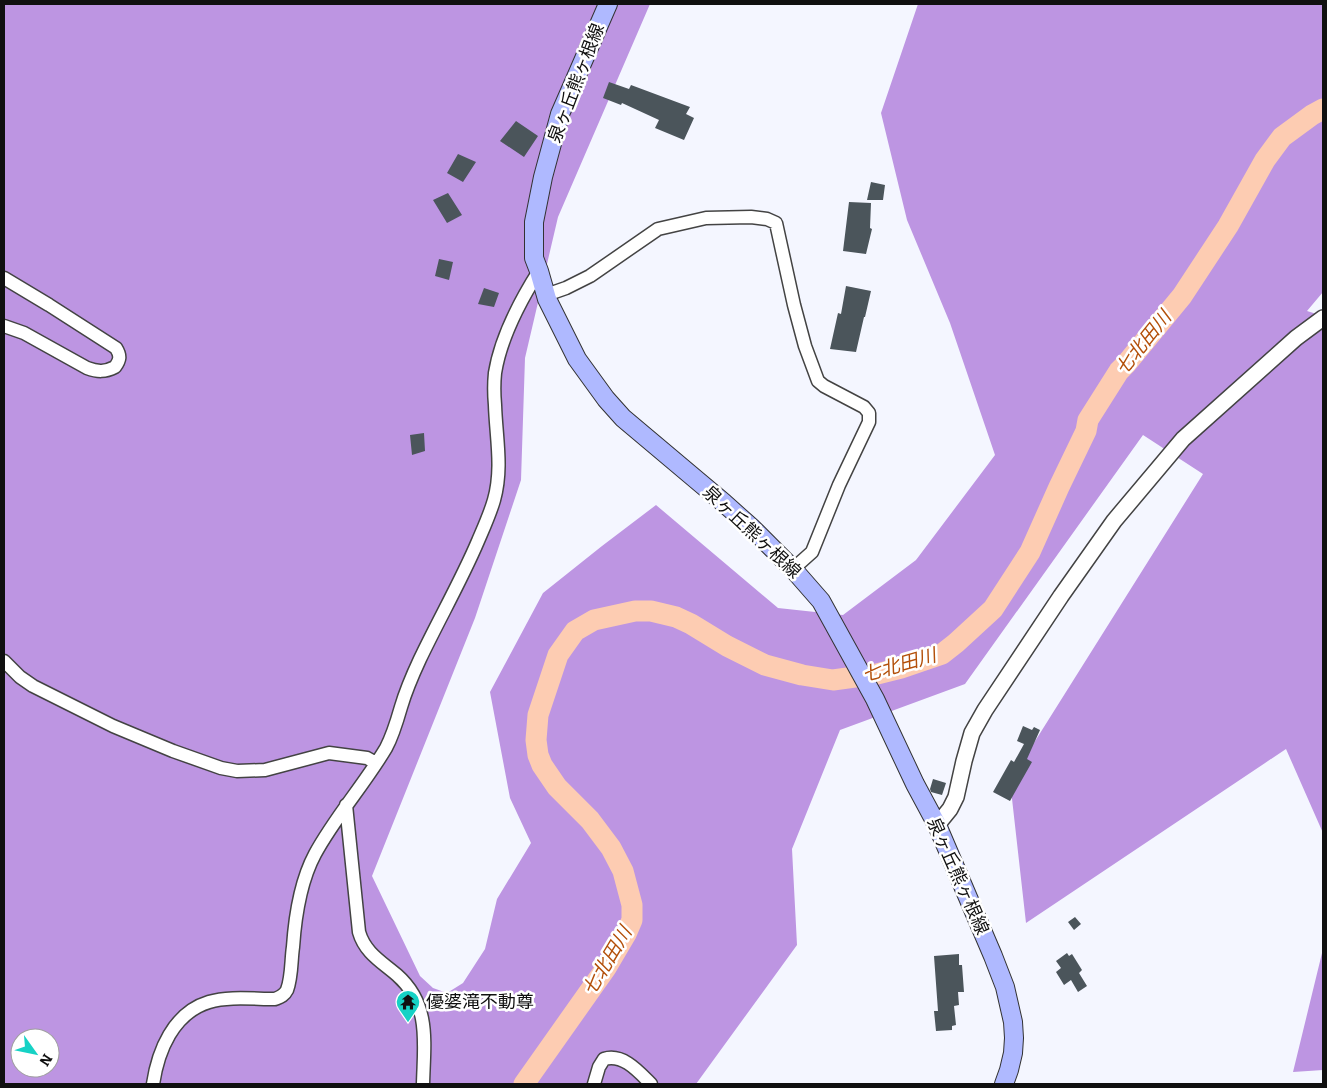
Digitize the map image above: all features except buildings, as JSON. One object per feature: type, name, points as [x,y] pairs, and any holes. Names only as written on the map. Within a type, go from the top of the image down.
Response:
[{"type":"main road","name":"泉ヶ丘熊ヶ根線","points":[[608,4],[560,114],[543,177],[534,222],[534,258],[546,295],[577,359],[606,399],[629,423],[724,503],[774,550],[821,602],[874,699],[915,784],[937,824],[994,956],[1005,987],[1013,1022],[1013,1053],[1004,1084]]},
{"type":"street","points":[[546,295],[566,288],[590,276],[658,229],[706,218],[751,217],[768,219],[776,223],[794,305],[805,346],[818,381],[824,386],[864,406],[869,413],[869,422],[839,485],[812,552],[793,569]]},
{"type":"street","points":[[153,1084],[155,1071],[167,1039],[175,1026],[198,1006],[218,1000],[274,999],[284,995],[287,989],[290,980],[297,912],[307,874],[317,850],[387,747],[408,687],[424,650],[464,573],[492,507],[499,467],[495,374],[501,346],[512,320],[539,270]]},
{"type":"street","points":[[4,278],[116,348],[120,353],[120,358],[115,367],[102,372],[96,371],[87,368],[24,333],[4,326]]},
{"type":"street","points":[[937,824],[950,809],[956,797],[972,733],[985,710],[1114,521],[1184,439],[1296,338],[1323,318]]},
{"type":"street","points":[[4,661],[20,678],[33,686],[113,726],[173,751],[221,768],[237,771],[265,770],[329,753],[367,758],[376,763]]},
{"type":"street","points":[[346,805],[361,938],[368,950],[407,985],[418,1002],[422,1012],[424,1032],[423,1084]]},
{"type":"street","points":[[594,1084],[599,1067],[604,1059],[611,1057],[622,1060],[631,1066],[651,1084]]},
{"type":"shaded area","points":[[4,4],[650,4],[558,217],[525,358],[521,480],[475,618],[372,876],[420,976],[433,988],[447,993],[463,983],[485,949],[497,899],[531,843],[510,798],[490,692],[543,593],[656,505],[778,608],[843,615],[916,560],[995,455],[950,323],[907,220],[881,113],[918,4],[1323,4],[1323,292],[1307,311],[1323,316],[1323,833],[1286,749],[1026,923],[1010,781],[1203,474],[1143,435],[965,684],[840,730],[792,849],[797,945],[696,1084],[4,1084]]},
{"type":"shaded area","points":[[1323,949],[1323,1070],[1293,1072]]},
{"type":"waterway","name":"七北田川","points":[[524,1084],[606,968],[632,920],[632,905],[623,871],[611,848],[590,820],[557,787],[542,765],[538,755],[536,740],[538,715],[558,655],[575,631],[594,620],[635,611],[651,611],[676,617],[691,624],[727,646],[765,665],[802,675],[833,680],[877,674],[942,654],[993,609],[1030,552],[1086,431],[1088,420],[1119,371],[1182,296],[1228,226],[1265,160],[1282,137],[1323,109]]},
{"type":"place","name":"優婆滝不動尊","points":[[408,1023]]}]
